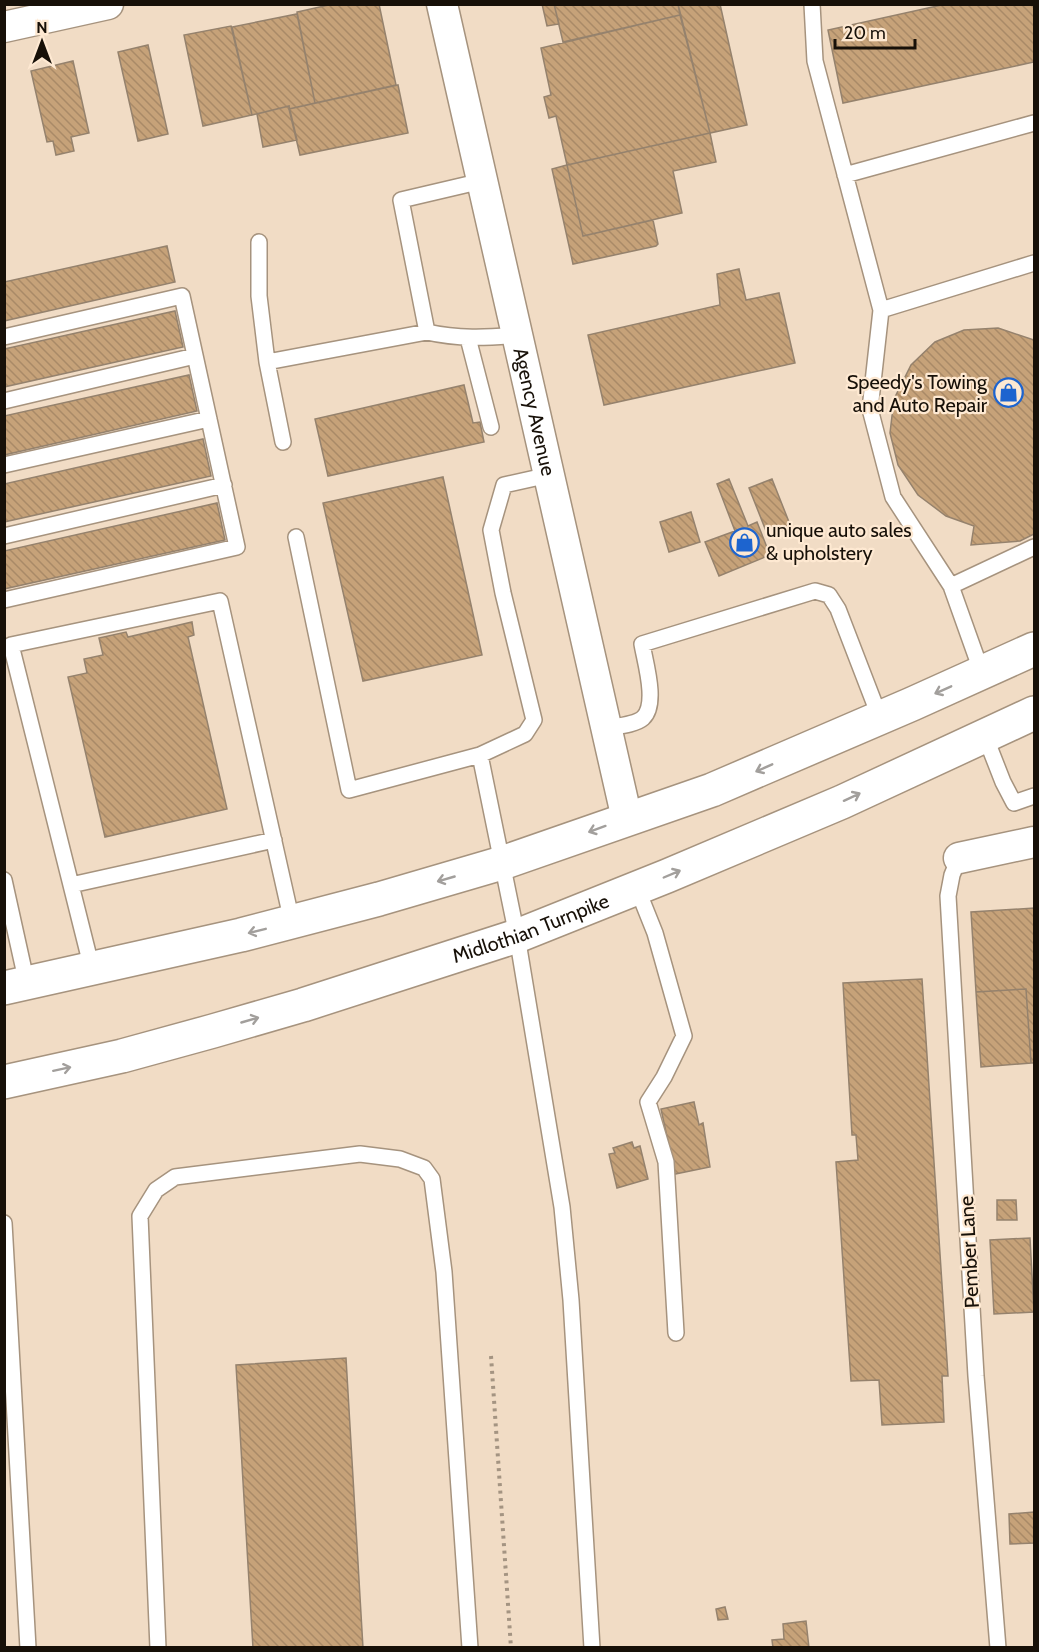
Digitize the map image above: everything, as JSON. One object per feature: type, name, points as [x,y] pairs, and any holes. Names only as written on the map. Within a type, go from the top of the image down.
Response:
[{"type":"main road","points":[[16,986],[292,922],[502,863],[712,790],[1035,649]]},
{"type":"main road","name":"Midlothian Turnpike","points":[[4,1082],[122,1056],[213,1031],[303,1005],[517,936],[842,802],[1035,712]]},
{"type":"street","points":[[4,27],[108,4]]},
{"type":"street","name":"Agency Avenue","points":[[442,4],[627,819]]},
{"type":"street","points":[[959,858],[1035,842]]},
{"type":"lane","points":[[812,4],[815,61],[881,310],[870,409],[893,497],[951,586],[982,673]]},
{"type":"lane","points":[[844,175],[1035,123]]},
{"type":"lane","points":[[427,332],[401,200],[482,181]]},
{"type":"lane","points":[[259,242],[259,296],[267,362],[283,442]]},
{"type":"lane","points":[[881,310],[1035,263]]},
{"type":"lane","points":[[4,337],[182,296],[237,547],[4,600]]},
{"type":"lane","points":[[267,362],[427,332],[468,338],[517,335]]},
{"type":"lane","points":[[468,338],[491,428]]},
{"type":"lane","points":[[4,401],[195,356]]},
{"type":"lane","points":[[4,465],[209,419]]},
{"type":"lane","points":[[296,537],[349,790],[480,754],[525,734],[534,720],[503,593],[491,530],[504,485],[549,475]]},
{"type":"lane","points":[[4,536],[224,485]]},
{"type":"lane","points":[[951,586],[1035,547]]},
{"type":"lane","points":[[606,728],[634,722],[644,717],[649,706],[650,690],[642,644],[814,591],[829,595],[838,609],[880,718]]},
{"type":"lane","points":[[92,969],[11,645],[220,601],[292,922]]},
{"type":"lane","points":[[985,736],[1014,803],[1035,796]]},
{"type":"lane","points":[[480,754],[517,936],[562,1207],[571,1300],[592,1647]]},
{"type":"lane","points":[[71,885],[274,840]]},
{"type":"lane","name":"Pember Lane","points":[[959,858],[952,875],[948,896],[976,1376],[998,1647]]},
{"type":"lane","points":[[4,880],[16,986]]},
{"type":"lane","points":[[638,888],[655,933],[684,1036],[664,1077],[648,1102],[666,1162],[676,1333]]},
{"type":"lane","points":[[158,1647],[140,1216],[156,1190],[175,1177],[360,1154],[400,1159],[424,1168],[432,1179],[444,1272],[470,1647]]},
{"type":"lane","points":[[4,1222],[28,1647]]},
{"type":"path","points":[[491,1356],[511,1647]]},
{"type":"building","points":[[333,4],[379,4],[396,85],[315,103],[297,12]]},
{"type":"building","points":[[542,4],[554,4],[559,24],[547,26]]},
{"type":"building","points":[[554,4],[678,4],[680,15],[563,42]]},
{"type":"building","points":[[678,4],[720,4],[747,125],[710,133]]},
{"type":"building","points":[[946,4],[1034,4],[1034,62],[843,103],[828,30]]},
{"type":"building","points":[[297,14],[315,103],[289,109],[289,106],[252,115],[232,27]]},
{"type":"building","points":[[680,15],[710,133],[567,165],[556,116],[549,118],[544,97],[551,95],[541,48]]},
{"type":"building","points":[[231,26],[252,115],[203,126],[184,35]]},
{"type":"building","points":[[148,45],[168,134],[138,141],[118,52]]},
{"type":"building","points":[[73,61],[89,133],[71,137],[74,151],[56,155],[53,141],[47,142],[31,71]]},
{"type":"building","points":[[398,85],[408,133],[300,155],[289,109]]},
{"type":"building","points":[[289,106],[297,140],[263,147],[257,114]]},
{"type":"building","points":[[710,133],[716,162],[673,171],[682,213],[583,236],[567,165]]},
{"type":"building","points":[[567,165],[583,236],[653,220],[658,244],[573,264],[552,169]]},
{"type":"building","points":[[167,246],[175,282],[4,321],[4,282]]},
{"type":"building","points":[[739,269],[746,300],[779,293],[795,363],[604,405],[588,335],[720,305],[717,274]]},
{"type":"building","points":[[175,311],[183,347],[4,387],[4,349]]},
{"type":"building","points":[[998,328],[1034,340],[1034,534],[1020,541],[971,545],[974,526],[946,516],[918,495],[898,465],[890,433],[894,399],[911,365],[935,342],[964,330]]},
{"type":"building","points":[[189,375],[197,411],[4,455],[4,416]]},
{"type":"building","points":[[464,385],[473,423],[480,422],[484,442],[328,476],[315,419]]},
{"type":"building","points":[[203,439],[211,476],[4,522],[4,484]]},
{"type":"building","points":[[443,477],[482,655],[363,681],[323,503]]},
{"type":"building","points":[[729,479],[748,526],[757,522],[770,555],[719,576],[705,542],[735,531],[717,484]]},
{"type":"building","points":[[772,479],[791,527],[768,536],[749,488]]},
{"type":"building","points":[[217,503],[225,540],[4,589],[4,551]]},
{"type":"building","points":[[691,512],[700,542],[669,552],[660,522]]},
{"type":"building","points":[[192,622],[194,635],[188,637],[227,809],[105,837],[68,677],[87,673],[84,659],[103,655],[99,638],[126,632],[128,637]]},
{"type":"building","points":[[1034,908],[1034,1063],[1031,1063],[1026,989],[976,992],[971,912]]},
{"type":"building","points":[[922,979],[948,1376],[942,1376],[944,1422],[882,1425],[879,1380],[851,1381],[836,1162],[858,1160],[856,1135],[852,1135],[843,983]]},
{"type":"building","points":[[1026,989],[1031,1063],[981,1067],[976,992]]},
{"type":"building","points":[[694,1102],[699,1125],[703,1123],[710,1167],[675,1174],[661,1109]]},
{"type":"building","points":[[632,1142],[634,1148],[640,1146],[648,1179],[617,1188],[609,1154],[615,1153],[613,1148]]},
{"type":"building","points":[[997,1200],[1016,1200],[1017,1220],[997,1220]]},
{"type":"building","points":[[1030,1238],[1034,1312],[994,1314],[990,1240]]},
{"type":"building","points":[[346,1358],[363,1648],[253,1648],[236,1365]]},
{"type":"building","points":[[1034,1512],[1034,1543],[1010,1544],[1009,1514]]},
{"type":"building","points":[[725,1607],[728,1619],[718,1620],[716,1609]]},
{"type":"building","points":[[806,1621],[809,1648],[773,1648],[772,1640],[784,1639],[783,1624]]},
{"type":"place","name":"Speedy's Towing and Auto Repair","points":[[1008,393]]},
{"type":"place","name":"unique auto sales & upholstery","points":[[745,542]]}]
